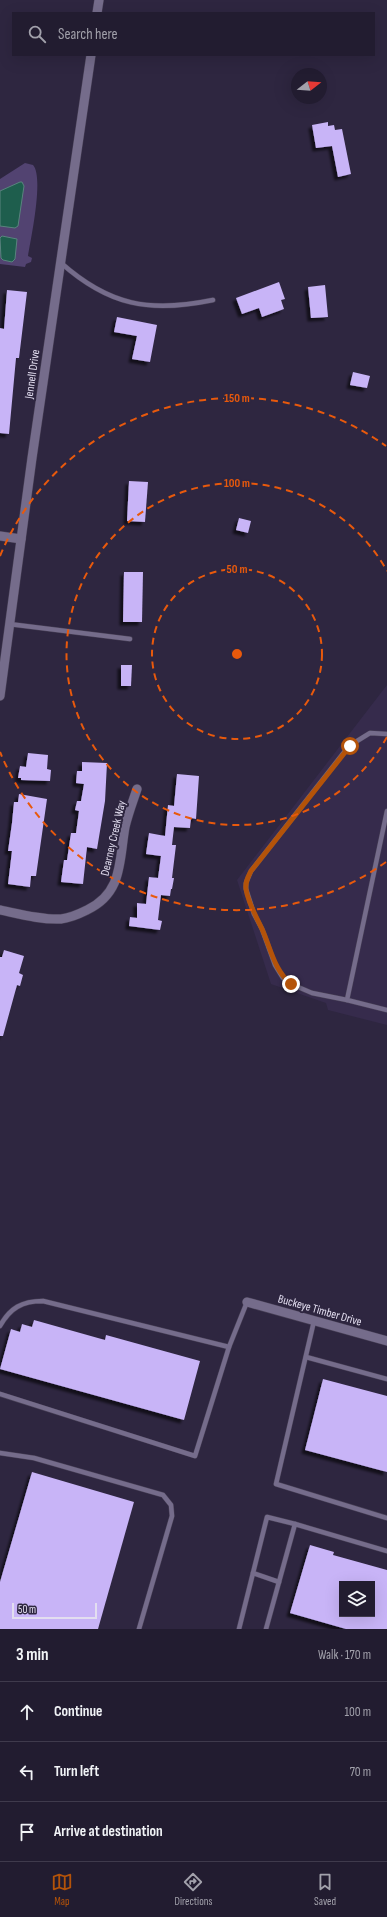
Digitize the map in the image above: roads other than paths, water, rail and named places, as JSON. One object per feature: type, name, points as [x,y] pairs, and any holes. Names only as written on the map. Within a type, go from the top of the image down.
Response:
[{"type":"street","points":[[97,12],[99,0]]},
{"type":"street","name":"Jennell Drive","points":[[0,696],[60,262],[91,56]]},
{"type":"street","points":[[0,536],[21,539]]},
{"type":"street","name":"Dearney Creek Way","points":[[0,910],[42,918],[61,919],[82,913],[97,905],[113,889],[119,870],[126,826],[138,789]]},
{"type":"street","name":"Buckeye Timber Drive","points":[[247,1302],[387,1341]]},
{"type":"lane","points":[[60,262],[76,276],[93,287],[125,301],[170,307],[213,300]]},
{"type":"lane","points":[[9,624],[130,639]]},
{"type":"lane","points":[[387,734],[370,733],[360,738],[350,746],[251,871],[246,883],[254,914],[262,929],[275,965],[284,978],[291,984],[312,993],[387,1010]]},
{"type":"lane","points":[[347,1000],[385,833],[387,811]]},
{"type":"lane","points":[[0,1326],[5,1317],[17,1305],[30,1301],[43,1301],[229,1347]]},
{"type":"lane","points":[[0,1394],[195,1456],[229,1347],[247,1302]]},
{"type":"lane","points":[[314,1321],[276,1484],[387,1518]]},
{"type":"lane","points":[[306,1357],[387,1379]]},
{"type":"lane","points":[[0,1453],[34,1458],[163,1496],[171,1505],[172,1516],[139,1629]]},
{"type":"lane","points":[[239,1629],[267,1517],[387,1551]]},
{"type":"lane","points":[[266,1629],[295,1524]]},
{"type":"lane","points":[[253,1573],[279,1582]]}]
